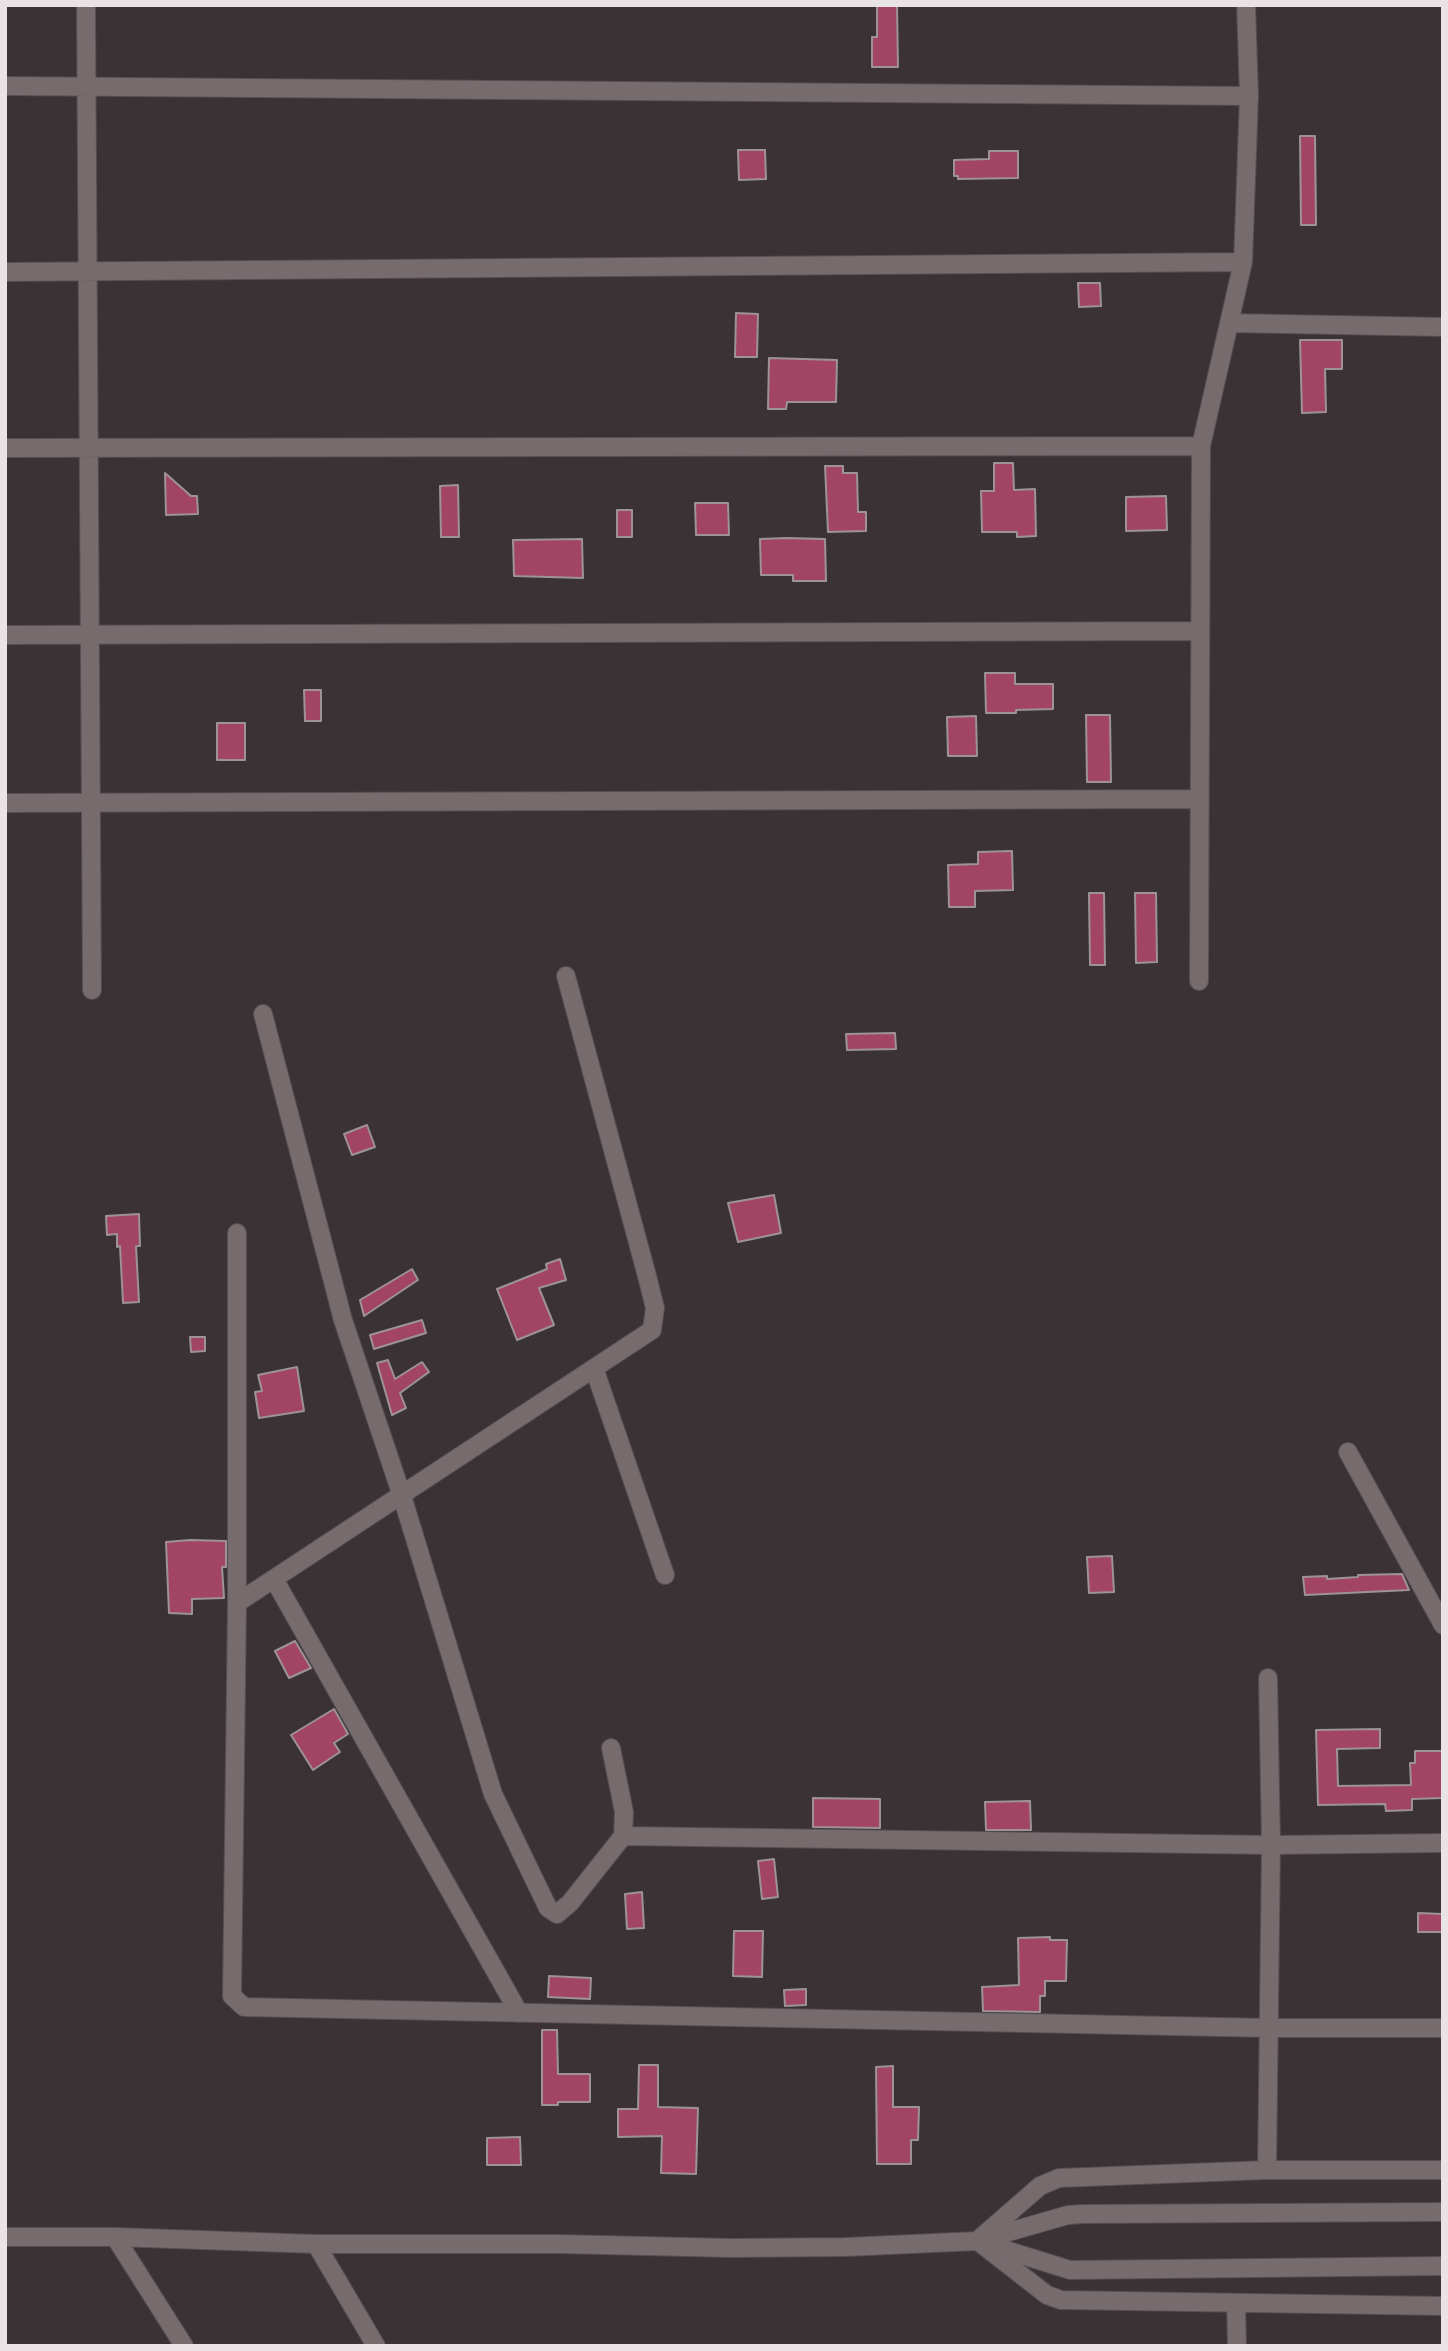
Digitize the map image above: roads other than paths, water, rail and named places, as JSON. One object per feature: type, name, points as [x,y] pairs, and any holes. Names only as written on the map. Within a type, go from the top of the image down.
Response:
[{"type":"street","points":[[86,5],[92,990]]},
{"type":"street","points":[[1199,981],[1201,446],[1243,262],[1249,96],[1246,5]]},
{"type":"street","points":[[5,86],[1249,96]]},
{"type":"street","points":[[5,272],[1243,262]]},
{"type":"street","points":[[1230,323],[1443,327]]},
{"type":"street","points":[[5,448],[1201,446]]},
{"type":"street","points":[[5,635],[1199,631]]},
{"type":"street","points":[[5,803],[1199,799]]},
{"type":"street","points":[[237,1604],[652,1330],[655,1308],[566,976]]},
{"type":"street","points":[[263,1014],[343,1320],[402,1496],[493,1794],[548,1908],[557,1914],[570,1903],[623,1836],[624,1812],[611,1748]]},
{"type":"street","points":[[237,1233],[237,1604],[232,1996],[244,2007],[1269,2028],[1443,2028]]},
{"type":"street","points":[[594,1368],[665,1575]]},
{"type":"street","points":[[1348,1452],[1443,1625]]},
{"type":"street","points":[[275,1579],[519,2013]]},
{"type":"street","points":[[1267,2170],[1270,1845],[1268,1678]]},
{"type":"street","points":[[623,1836],[1270,1845],[1443,1843]]},
{"type":"street","points":[[977,2241],[1040,2186],[1059,2178],[1267,2170],[1443,2170]]},
{"type":"street","points":[[5,2237],[116,2237],[316,2244],[846,2247],[977,2241],[1084,2214],[1443,2212]]},
{"type":"street","points":[[116,2237],[184,2346]]},
{"type":"street","points":[[977,2241],[1070,2270],[1443,2266]]},
{"type":"street","points":[[977,2241],[1047,2295],[1061,2300],[1443,2306]]},
{"type":"street","points":[[316,2244],[376,2346]]},
{"type":"street","points":[[1236,2303],[1237,2346]]}]
